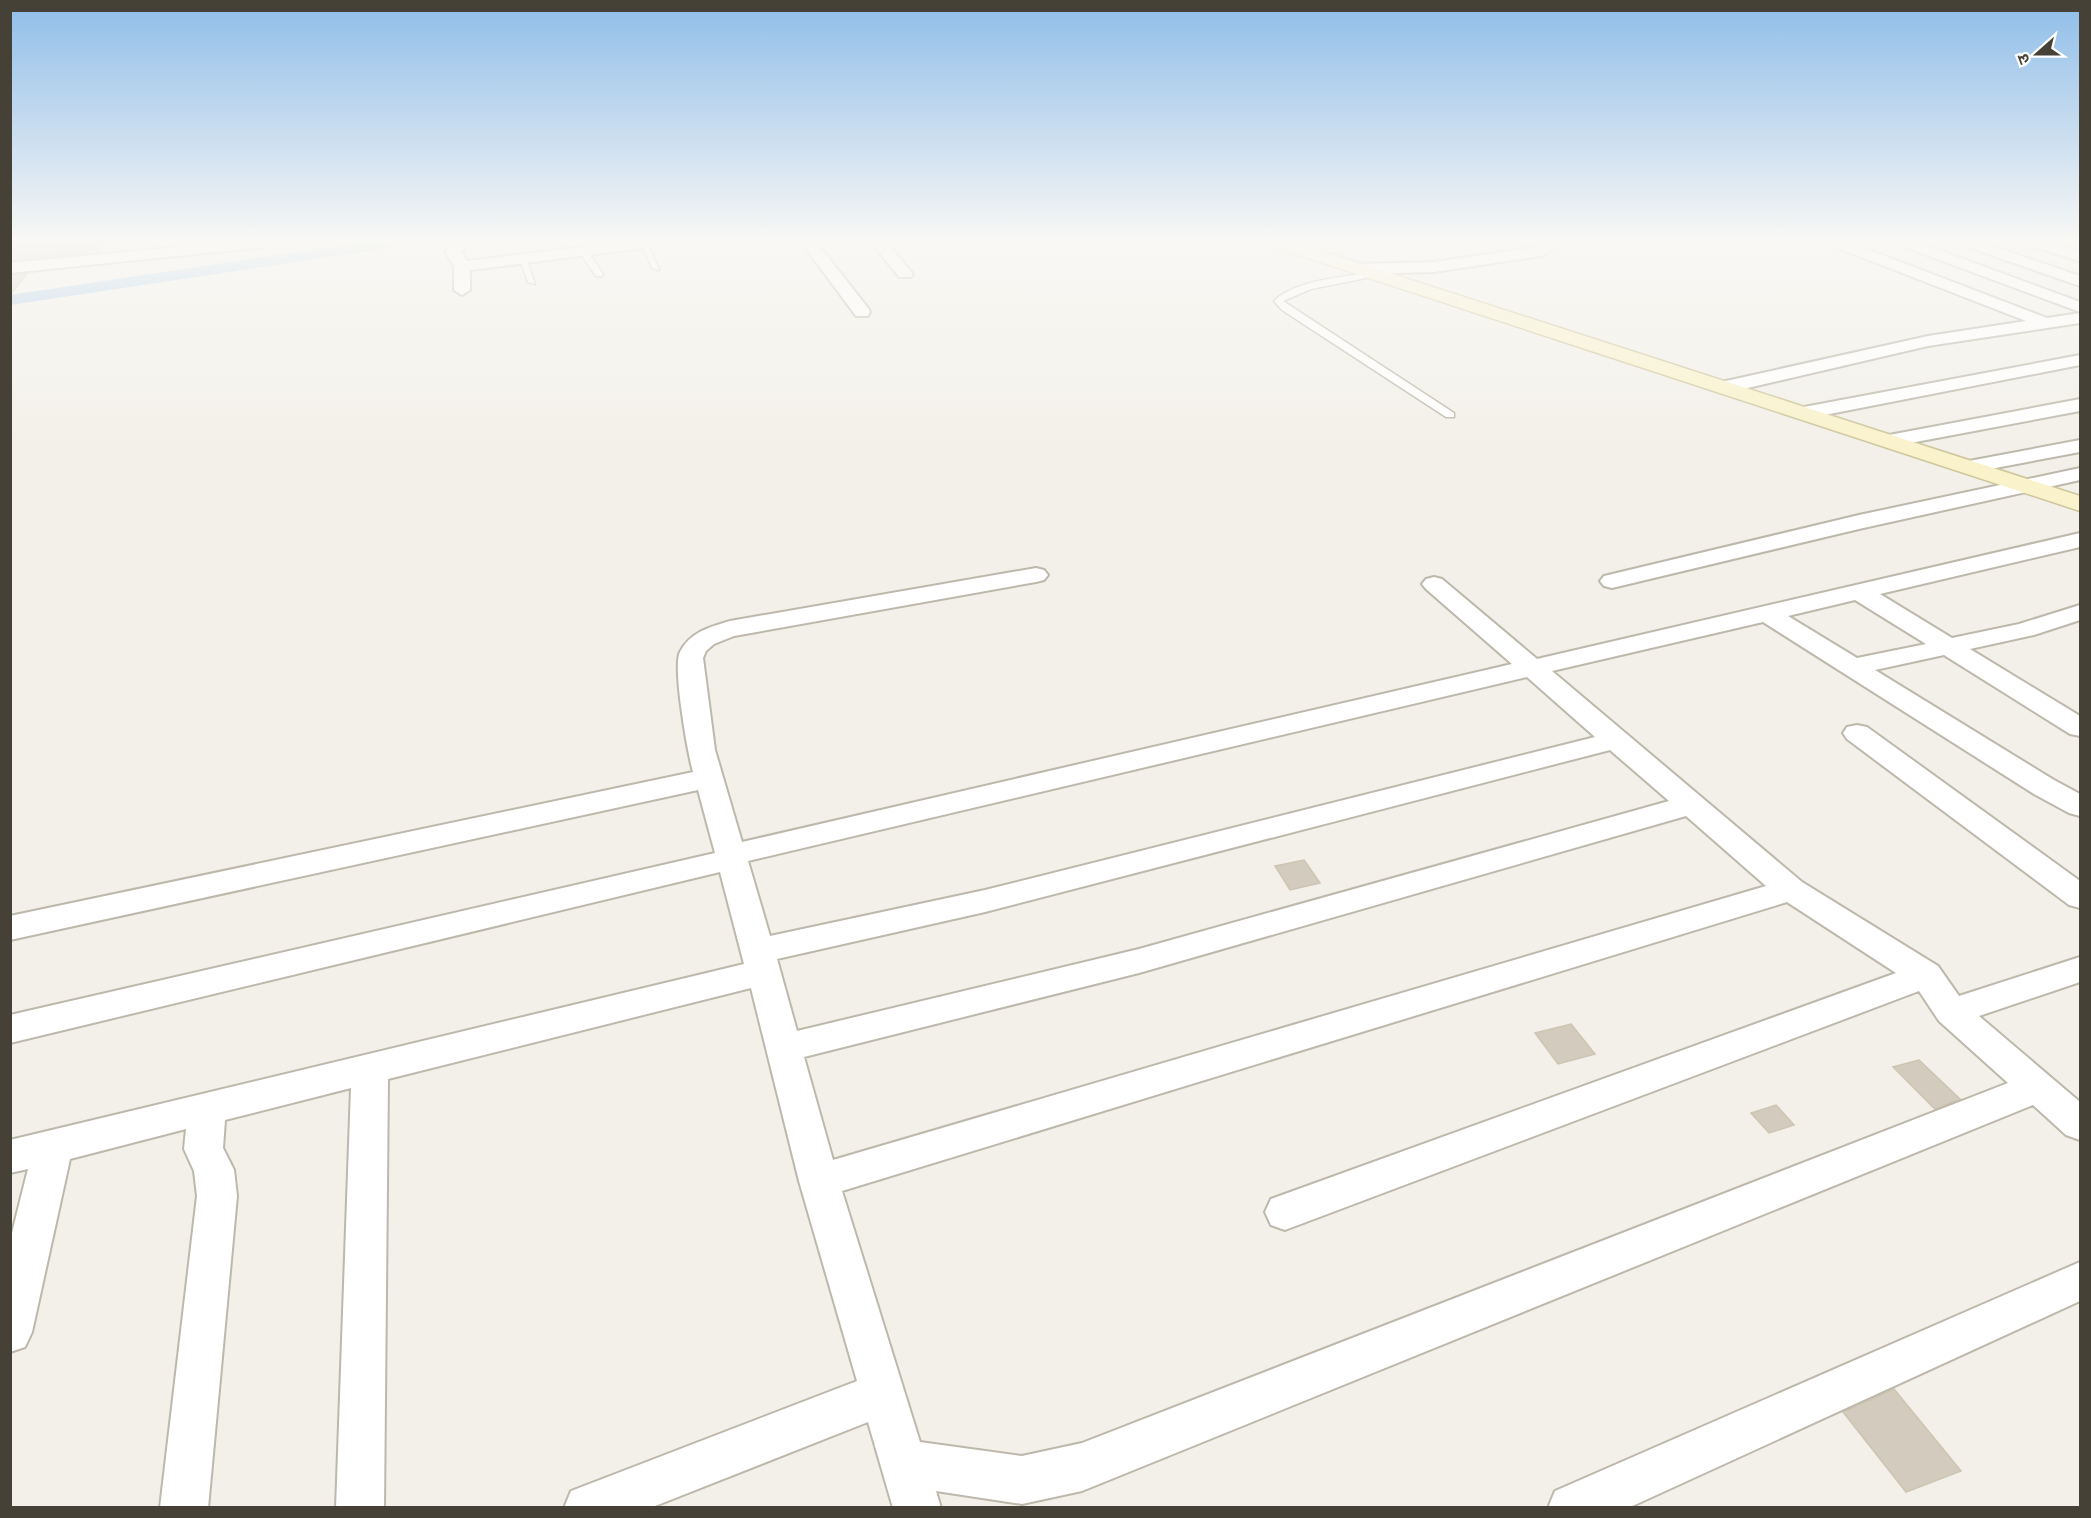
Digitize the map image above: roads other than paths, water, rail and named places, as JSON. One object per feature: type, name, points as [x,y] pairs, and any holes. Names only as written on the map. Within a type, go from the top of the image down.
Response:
[{"type":"street","points":[[1498,314],[2080,504]]},
{"type":"street","points":[[2015,314],[2071,339]]},
{"type":"street","points":[[1726,387],[1928,341],[2080,318]]},
{"type":"street","points":[[1804,413],[2080,360]]},
{"type":"street","points":[[1889,441],[2080,405]]},
{"type":"street","points":[[1970,467],[2080,446]]},
{"type":"street","points":[[1612,580],[1859,522],[2080,474]]},
{"type":"street","points":[[10,1029],[2080,540]]},
{"type":"street","points":[[916,1508],[884,1393],[819,1181],[761,961],[701,750],[690,658],[694,647],[703,639],[730,629],[1036,575]]},
{"type":"street","points":[[1434,584],[1791,890],[1926,975],[1951,1012],[2067,1108]]},
{"type":"street","points":[[1858,591],[2080,728]]},
{"type":"street","points":[[1853,667],[2025,630],[2080,612]]},
{"type":"street","points":[[1766,613],[2044,787],[2080,806]]},
{"type":"street","points":[[1857,733],[2080,897]]},
{"type":"street","points":[[10,1157],[370,1068],[996,898],[1615,740]]},
{"type":"street","points":[[10,928],[709,778]]},
{"type":"street","points":[[784,1048],[1139,961],[1693,804]]},
{"type":"street","points":[[819,1181],[1791,890]]},
{"type":"street","points":[[1951,1012],[2080,969]]},
{"type":"street","points":[[1285,1212],[1926,975]]},
{"type":"street","points":[[360,1508],[370,1068]]},
{"type":"street","points":[[184,1508],[217,1196],[214,1170],[203,1149],[207,1108]]},
{"type":"street","points":[[904,1463],[1022,1480],[1082,1467],[2067,1108]]},
{"type":"street","points":[[10,1332],[53,1146]]},
{"type":"street","points":[[1572,1508],[2080,1281]]},
{"type":"street","points":[[588,1508],[884,1393]]},
{"type":"lane","points":[[1294,314],[1450,415]]}]
